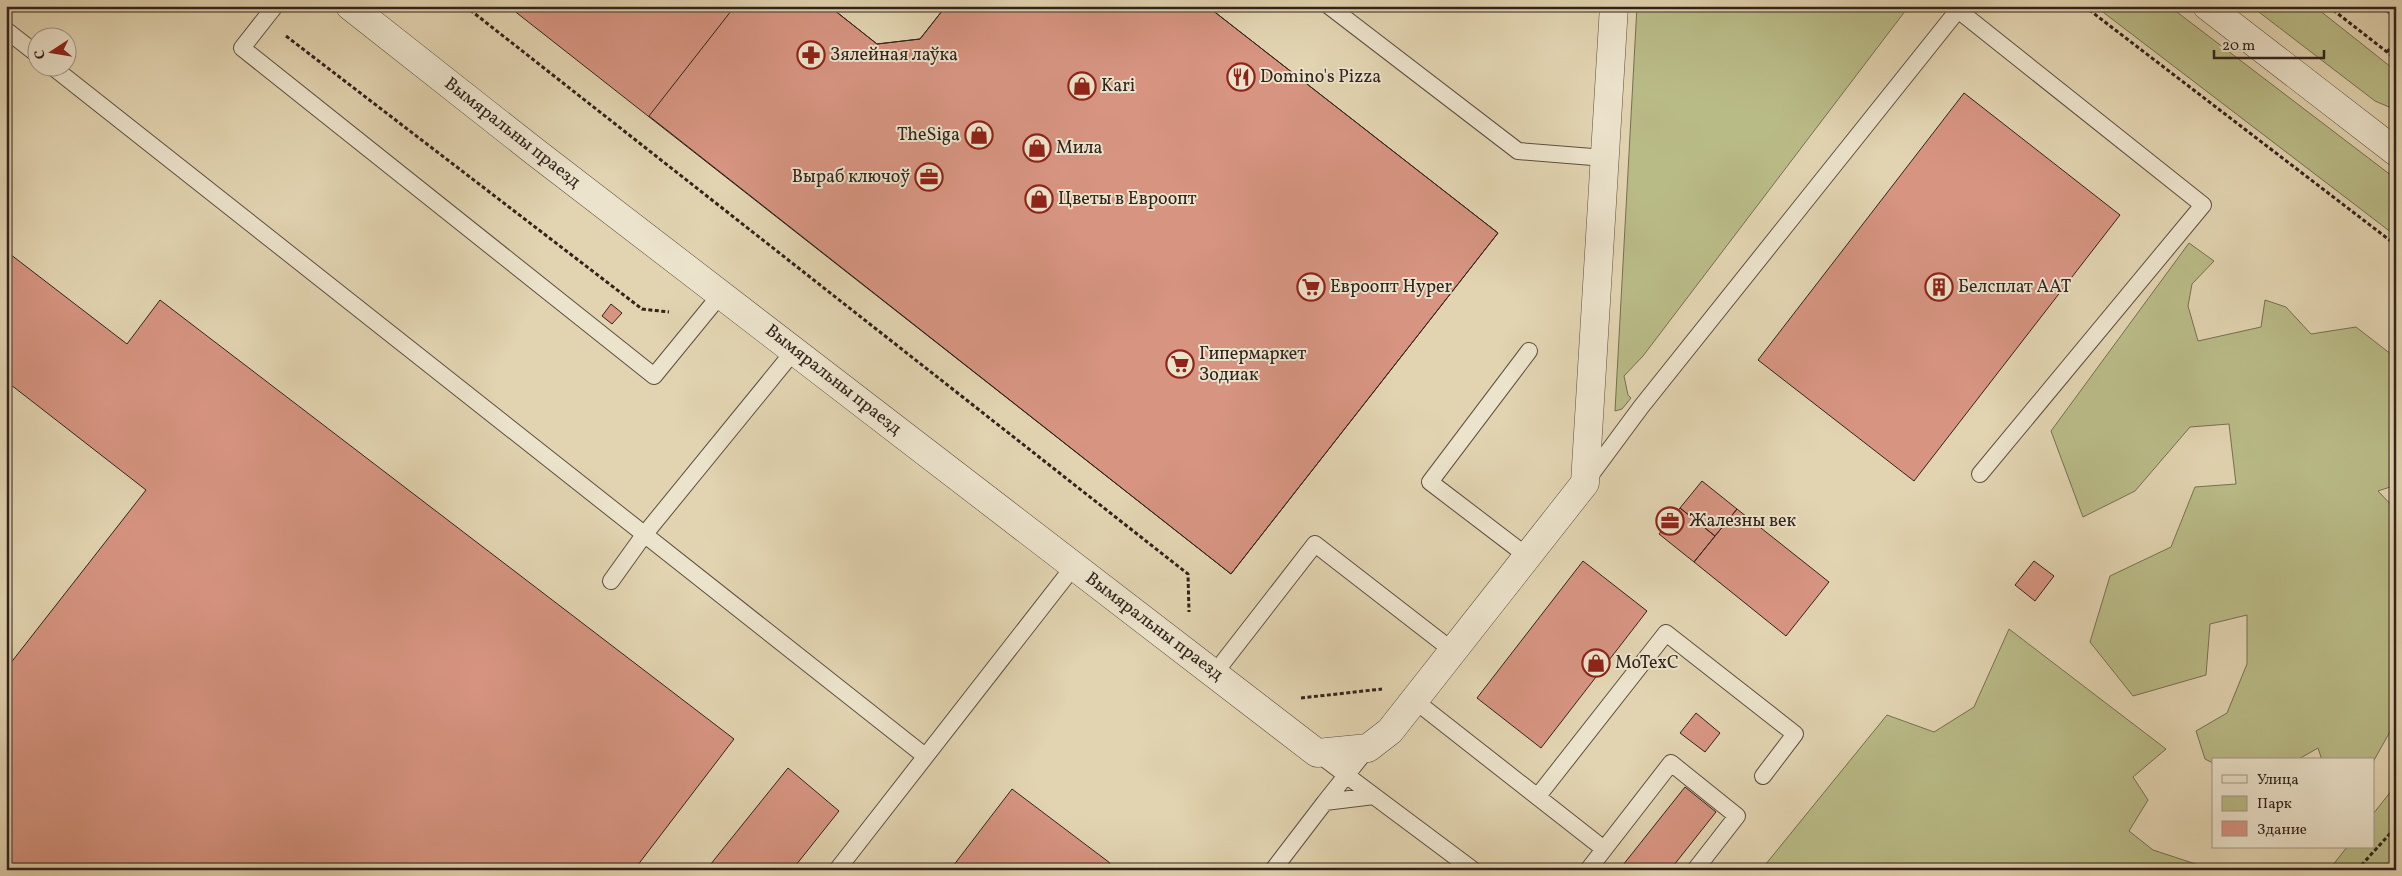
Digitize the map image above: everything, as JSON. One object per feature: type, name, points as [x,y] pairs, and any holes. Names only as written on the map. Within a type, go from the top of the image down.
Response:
[{"type":"street","name":"Вымяральны праезд","points":[[350,6],[534,151],[1317,753]]},
{"type":"street","points":[[1317,753],[1368,748],[1390,731],[1585,483],[1614,6]]},
{"type":"street","points":[[2207,6],[2393,144]]},
{"type":"lane","points":[[275,6],[242,48],[654,376],[721,294],[718,291]]},
{"type":"lane","points":[[1329,6],[1518,151],[1604,158]]},
{"type":"lane","points":[[1585,483],[1641,407],[1958,10],[2203,205],[1980,474]]},
{"type":"lane","points":[[6,30],[28,46]]},
{"type":"lane","points":[[67,78],[924,756]]},
{"type":"lane","points":[[611,581],[644,534],[794,351]]},
{"type":"lane","points":[[1527,556],[1430,482],[1529,351]]},
{"type":"lane","points":[[1214,674],[1315,544],[1453,651]]},
{"type":"lane","points":[[837,870],[1074,566]]},
{"type":"lane","points":[[1538,796],[1666,633],[1795,734],[1763,776]]},
{"type":"lane","points":[[1414,700],[1604,849]]},
{"type":"lane","points":[[1273,870],[1345,774],[1368,748]]},
{"type":"lane","points":[[1317,753],[1473,870]]},
{"type":"lane","points":[[1588,870],[1671,763],[1737,816],[1695,870]]},
{"type":"lane","points":[[1325,802],[1374,796]]},
{"type":"path","points":[[465,6],[1188,574],[1189,617]]},
{"type":"path","points":[[2084,6],[2396,245]]},
{"type":"path","points":[[2328,6],[2396,59]]},
{"type":"path","points":[[2381,6],[2396,18]]},
{"type":"path","points":[[264,19],[642,308],[702,317]]},
{"type":"path","points":[[2387,52],[2396,41]]},
{"type":"path","points":[[1295,699],[1389,688]]},
{"type":"path","points":[[2357,870],[2396,828]]},
{"type":"green space","points":[[1637,6],[1909,6],[1643,356],[1624,376],[1628,395],[1631,398],[1622,409],[1615,411]]},
{"type":"green space","points":[[2095,6],[2169,6],[2396,179],[2396,236]]},
{"type":"green space","points":[[2251,6],[2314,6],[2396,71],[2396,103],[2389,107],[2375,101]]},
{"type":"green space","points":[[2189,243],[2214,261],[2192,284],[2188,306],[2198,341],[2261,327],[2265,300],[2286,307],[2311,334],[2356,327],[2396,358],[2396,485],[2378,491],[2396,510],[2396,721],[2374,760],[2374,758],[2321,758],[2318,748],[2300,758],[2212,758],[2212,762],[2205,759],[2196,731],[2227,713],[2247,664],[2247,615],[2210,624],[2206,675],[2133,696],[2090,642],[2110,576],[2171,547],[2195,487],[2236,484],[2229,424],[2190,427],[2135,491],[2083,517],[2051,431]]},
{"type":"green space","points":[[2009,629],[2166,749],[2133,777],[2148,800],[2129,831],[2153,850],[2214,870],[1761,870],[1887,715],[1934,732],[1974,707]]},
{"type":"green space","points":[[2396,785],[2396,870],[2329,870],[2346,848],[2374,848],[2374,813]]},
{"type":"building","name":"Гипермаркет Зодиак","points":[[508,6],[829,6],[877,44],[920,39],[946,6],[1207,6],[1498,233],[1231,574]]},
{"type":"building","name":"Гипермаркет Зодиак","points":[[735,6],[829,6],[877,44],[920,39],[946,6],[1207,6],[1498,233],[1231,574],[649,116]]},
{"type":"building","name":"Белсплат ААТ","points":[[1964,93],[2120,215],[1914,481],[1758,360]]},
{"type":"building","points":[[6,251],[127,344],[160,300],[734,739],[634,870],[6,870],[6,669],[146,490],[6,381]]},
{"type":"building","points":[[611,304],[622,313],[612,324],[602,316]]},
{"type":"building","points":[[1702,481],[1737,509],[1715,536],[1680,508]]},
{"type":"building","points":[[1680,508],[1715,536],[1694,562],[1659,534]]},
{"type":"building","points":[[1737,509],[1829,582],[1786,636],[1694,562]]},
{"type":"building","points":[[1583,561],[1647,611],[1541,748],[1477,698]]},
{"type":"building","points":[[2034,561],[2054,576],[2035,601],[2015,585]]},
{"type":"building","points":[[1696,713],[1720,733],[1705,752],[1680,733]]},
{"type":"building","points":[[788,768],[839,811],[792,870],[706,870]]},
{"type":"building","points":[[1685,787],[1716,812],[1670,870],[1619,870]]},
{"type":"building","points":[[1012,789],[1110,863],[1106,870],[950,870]]},
{"type":"place","name":"Зялейная лаўка","points":[[811,55]]},
{"type":"place","name":"Domino's Pizza","points":[[1241,77]]},
{"type":"place","name":"Kari","points":[[1082,86]]},
{"type":"place","name":"TheSiga","points":[[979,135]]},
{"type":"place","name":"Мила","points":[[1037,148]]},
{"type":"place","name":"Выраб ключоў","points":[[929,177]]},
{"type":"place","name":"Цветы в Евроопт","points":[[1039,199]]},
{"type":"place","name":"Евроопт Hyper","points":[[1311,287]]},
{"type":"place","name":"Белсплат ААТ","points":[[1939,287]]},
{"type":"place","name":"Гипермаркет Зодиак","points":[[1180,364]]},
{"type":"place","name":"Жалезны век","points":[[1670,521]]},
{"type":"place","name":"MoTexC","points":[[1596,663]]}]
